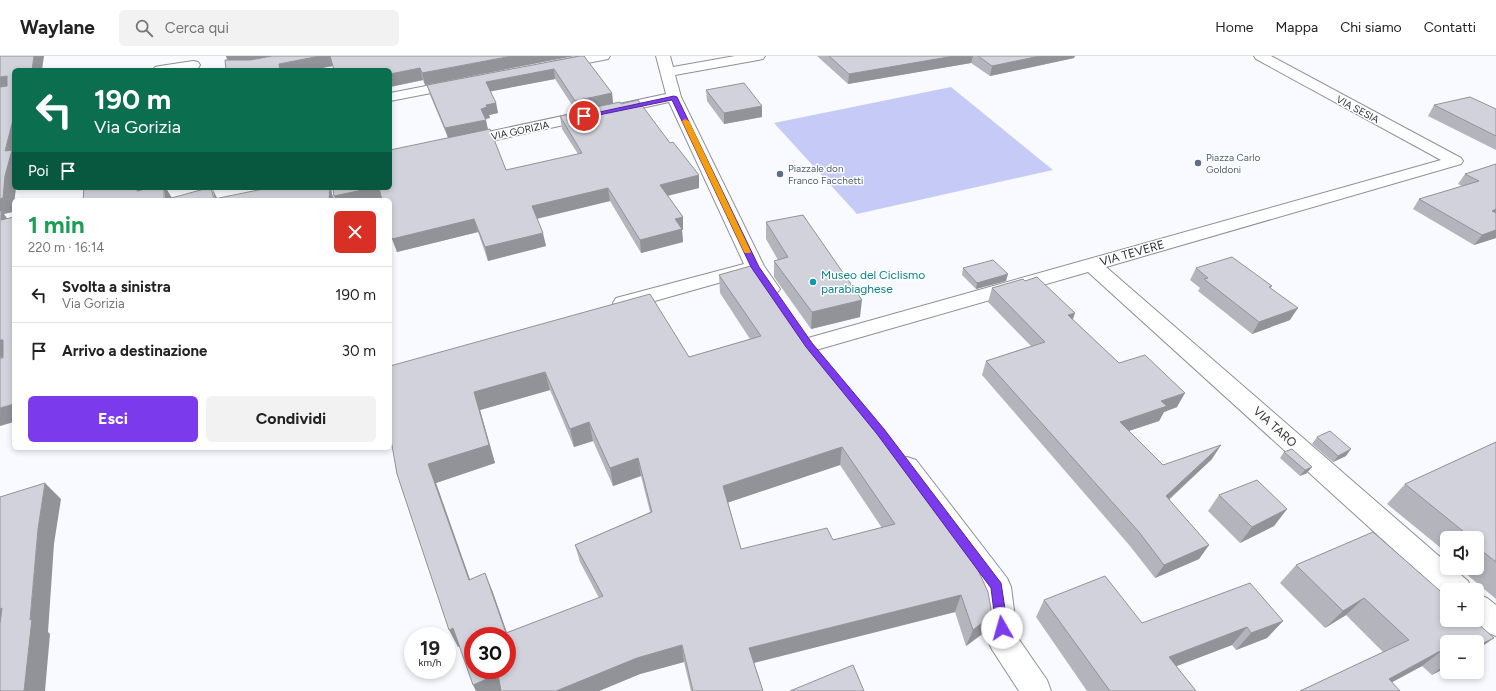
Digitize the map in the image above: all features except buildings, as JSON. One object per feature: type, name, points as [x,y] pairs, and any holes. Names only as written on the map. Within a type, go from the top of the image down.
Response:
[{"type":"street","points":[[542,68],[603,56]]},
{"type":"street","points":[[758,56],[665,64],[674,97],[755,267],[782,306]]},
{"type":"street","name":"VIA SESIA","points":[[1261,56],[1455,161]]},
{"type":"street","points":[[171,68],[193,64]]},
{"type":"street","points":[[392,97],[474,81]]},
{"type":"street","name":"VIA GORIZIA","points":[[451,144],[674,97]]},
{"type":"street","name":"VIA TEVERE","points":[[823,362],[804,339],[1092,265],[1455,161]]},
{"type":"street","points":[[104,198],[141,190]]},
{"type":"street","name":"VIA TARO","points":[[1092,265],[1450,583]]},
{"type":"street","points":[[603,308],[755,267]]},
{"type":"street","points":[[894,450],[997,587],[1003,641],[1036,691]]},
{"type":"street","points":[[1484,612],[1496,623]]},
{"type":"shaded area","points":[[951,87],[1053,170],[857,214],[774,123]]},
{"type":"slow traffic","points":[[685,121],[747,252]]},
{"type":"place","name":"Piazza Carlo Goldoni","points":[[1198,163]]},
{"type":"place","name":"Piazzale don Franco Facchetti","points":[[780,174]]},
{"type":"place","name":"Museo del Ciclismo parabiaghese","points":[[813,282]]},
{"type":"route","points":[[584,116],[674,97],[755,267],[809,345],[880,432],[997,587],[1002,628]]}]
